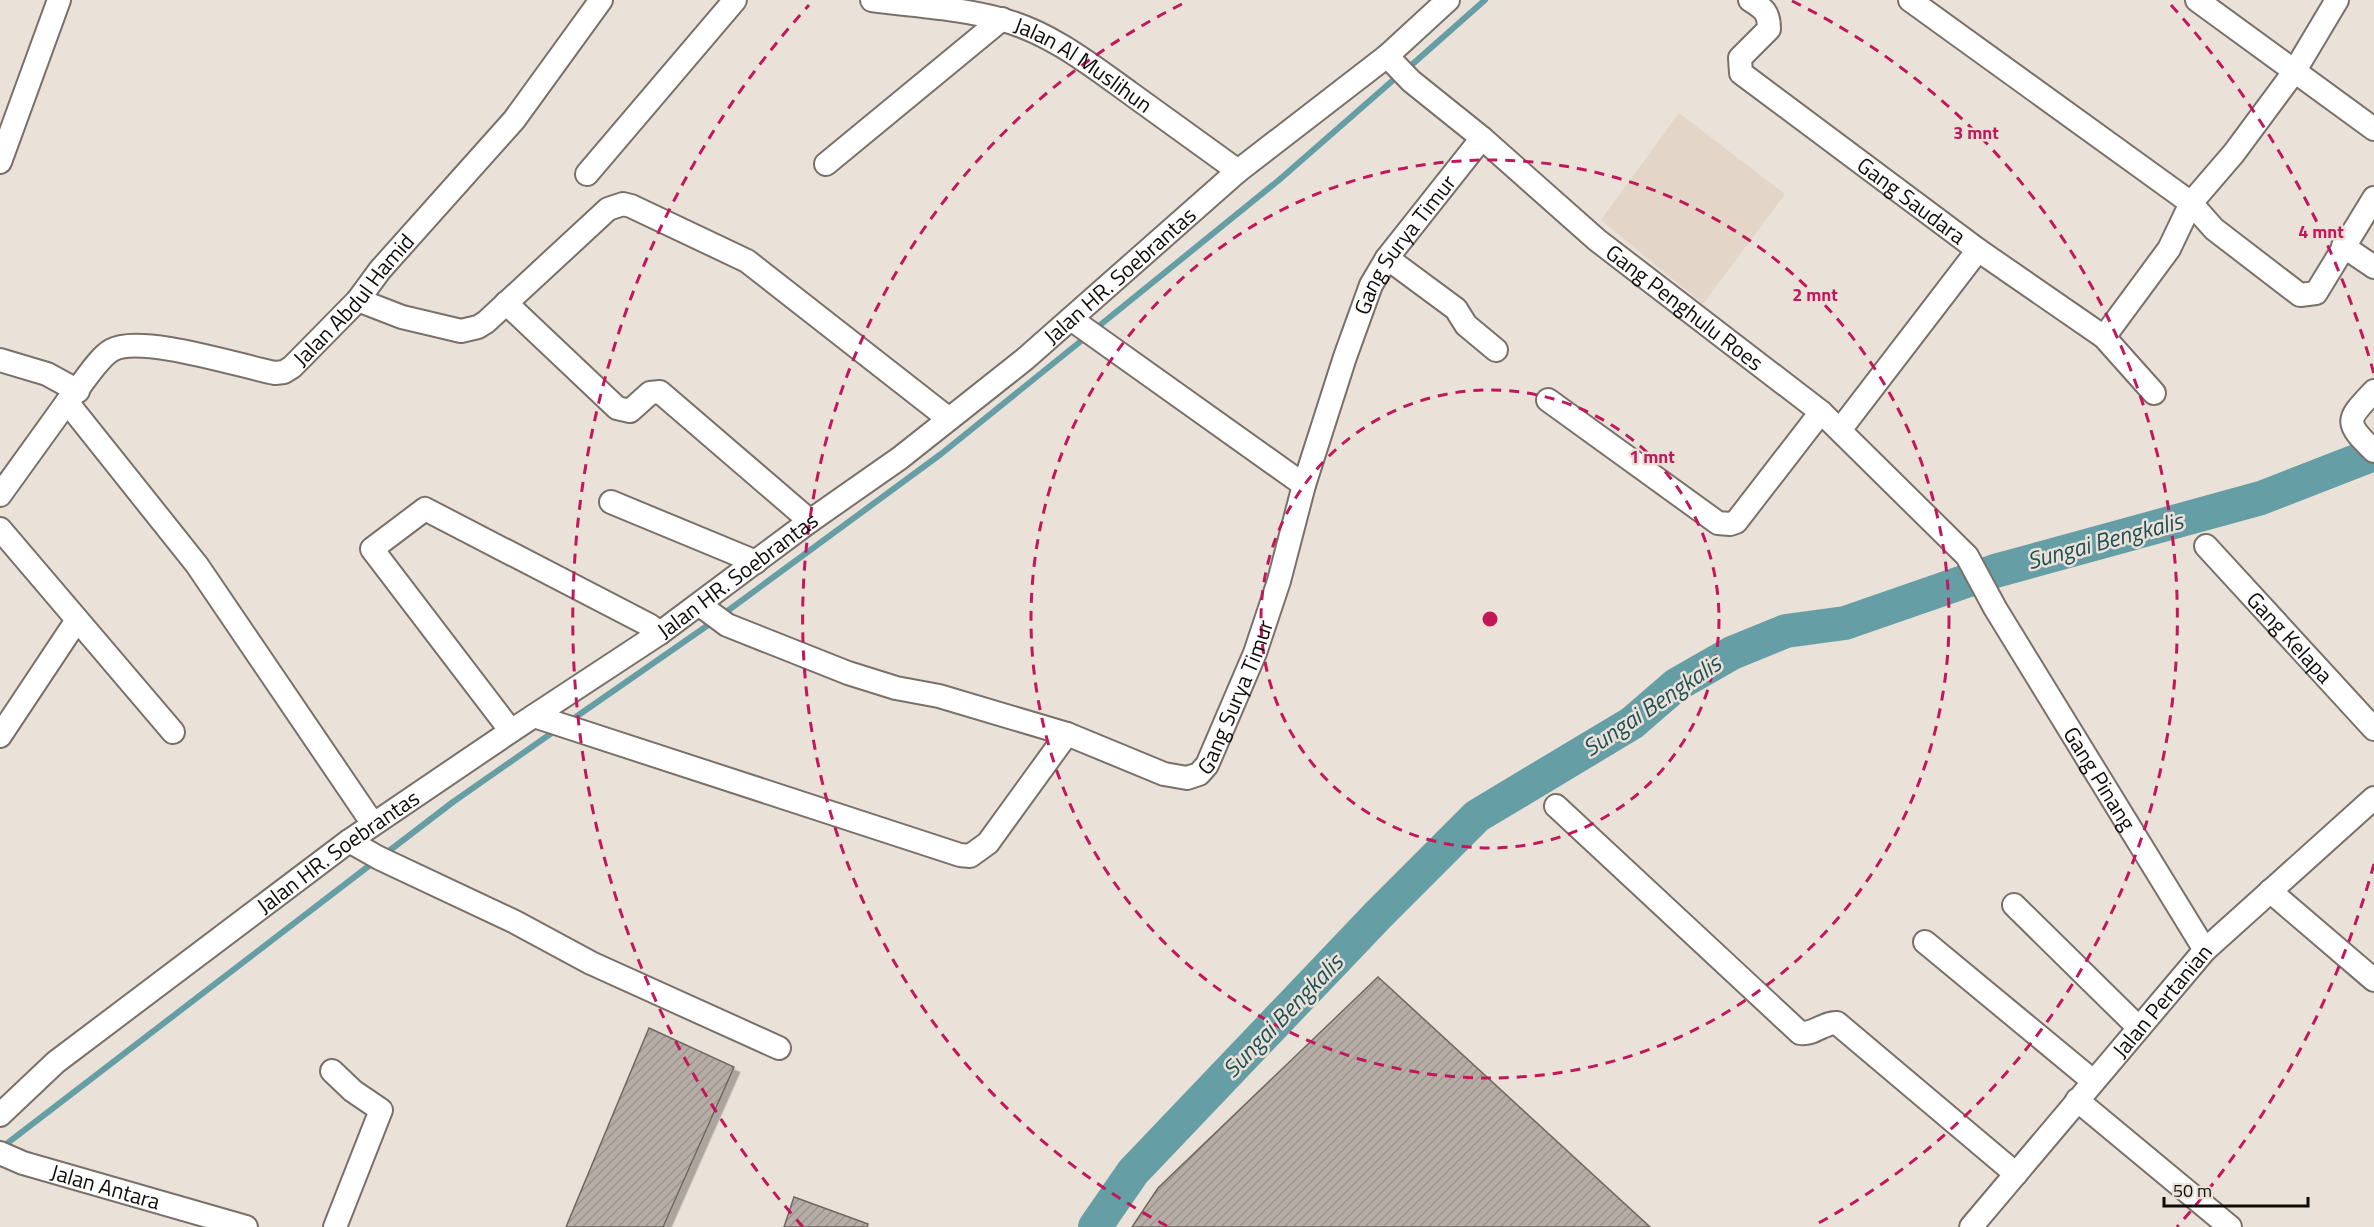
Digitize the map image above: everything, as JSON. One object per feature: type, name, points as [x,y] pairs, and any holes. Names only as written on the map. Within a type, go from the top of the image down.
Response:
[{"type":"street","points":[[0,162],[59,0]]},
{"type":"street","name":"Jalan Abdul Hamid","points":[[0,495],[105,355],[112,349],[129,345],[154,346],[275,373],[284,372],[292,367],[358,300],[380,270],[514,120],[601,0]]},
{"type":"street","points":[[587,174],[735,0]]},
{"type":"street","name":"Jalan Al Muslihun","points":[[872,0],[1002,19],[1026,28],[1059,44],[1238,171]]},
{"type":"street","name":"Jalan HR. Soebrantas","points":[[0,1115],[56,1062],[354,844],[374,824],[660,633],[712,614],[756,562],[900,458],[1025,359],[1238,171],[1398,67],[1448,0]]},
{"type":"street","name":"Gang Saudara","points":[[1750,0],[1765,9],[1769,16],[1769,29],[1740,58],[1741,73],[1978,250],[1840,430]]},
{"type":"street","points":[[1910,0],[2191,203],[2214,229],[2300,295],[2316,292],[2374,198]]},
{"type":"street","points":[[2197,0],[2374,129]]},
{"type":"street","points":[[2104,337],[2169,249],[2191,203],[2234,153],[2294,72],[2337,0]]},
{"type":"street","points":[[826,164],[1002,19]]},
{"type":"street","name":"Gang Penghulu Roes","points":[[1398,67],[1597,240],[1821,412],[1967,556]]},
{"type":"street","name":"Gang Surya Timur","points":[[712,614],[848,673],[896,688],[971,705],[1067,734],[1174,777],[1187,778],[1199,774],[1207,765],[1255,653],[1279,581],[1304,485],[1371,285],[1387,258],[1482,138]]},
{"type":"street","points":[[358,300],[402,317],[461,331],[486,322],[608,208],[623,204],[632,206],[747,261],[949,419]]},
{"type":"street","points":[[2343,246],[2374,267]]},
{"type":"street","points":[[1978,250],[2104,337],[2154,393]]},
{"type":"street","points":[[1387,258],[1456,309],[1466,325],[1496,350]]},
{"type":"street","points":[[506,303],[617,408],[630,411],[650,393],[660,392],[810,521]]},
{"type":"street","points":[[1071,318],[1304,485]]},
{"type":"street","points":[[0,360],[47,374],[73,397],[197,565],[374,824]]},
{"type":"street","points":[[2370,447],[2352,427],[2351,421],[2353,414],[2374,391]]},
{"type":"street","points":[[1548,400],[1718,523],[1724,524],[1736,522],[1821,412]]},
{"type":"street","points":[[611,502],[756,562]]},
{"type":"street","points":[[511,731],[372,549],[425,509],[649,625],[660,633]]},
{"type":"street","points":[[0,529],[174,732]]},
{"type":"street","name":"Gang Kelapa","points":[[2206,546],[2374,729]]},
{"type":"street","name":"Gang Pinang","points":[[1967,556],[1995,608],[2205,950]]},
{"type":"street","points":[[0,736],[77,621]]},
{"type":"street","points":[[534,716],[960,855],[970,856],[988,843],[1067,734]]},
{"type":"street","name":"Jalan Pertanian","points":[[1971,1227],[2205,950],[2374,798]]},
{"type":"street","points":[[1556,806],[1800,1033],[1806,1034],[1832,1023],[1838,1023],[2016,1174]]},
{"type":"street","points":[[354,844],[515,922],[591,963],[779,1048]]},
{"type":"street","points":[[2270,891],[2374,980]]},
{"type":"street","points":[[2014,905],[2139,1028]]},
{"type":"street","points":[[1925,942],[2093,1081]]},
{"type":"street","points":[[332,1071],[353,1091],[381,1110],[335,1227]]},
{"type":"street","points":[[2077,1100],[2230,1227]]},
{"type":"street","name":"Jalan Antara","points":[[1,1154],[23,1163],[246,1227]]},
{"type":"shaded area","points":[[1679,113],[1785,194],[1703,304],[1601,220]]},
{"type":"building","points":[[1378,977],[1650,1227],[1132,1227],[1158,1188]]},
{"type":"building","points":[[649,1028],[734,1067],[663,1227],[566,1227]]},
{"type":"building","points":[[794,1197],[868,1224],[867,1227],[784,1227]]},
{"type":"waterway","points":[[1407,69],[1485,0]]},
{"type":"waterway","points":[[1094,330],[1279,180],[1399,75]]},
{"type":"waterway","points":[[722,615],[941,454],[1086,337]]},
{"type":"waterway","name":"Sungai Bengkalis","points":[[1095,1227],[1133,1172],[1378,915],[1477,816],[1632,723],[1676,685],[1732,653],[1786,631],[1845,623],[1995,571],[2261,498],[2374,454]]},
{"type":"waterway","points":[[570,721],[714,621]]},
{"type":"waterway","points":[[385,854],[453,802],[556,730]]},
{"type":"waterway","points":[[1,1148],[374,862]]}]
